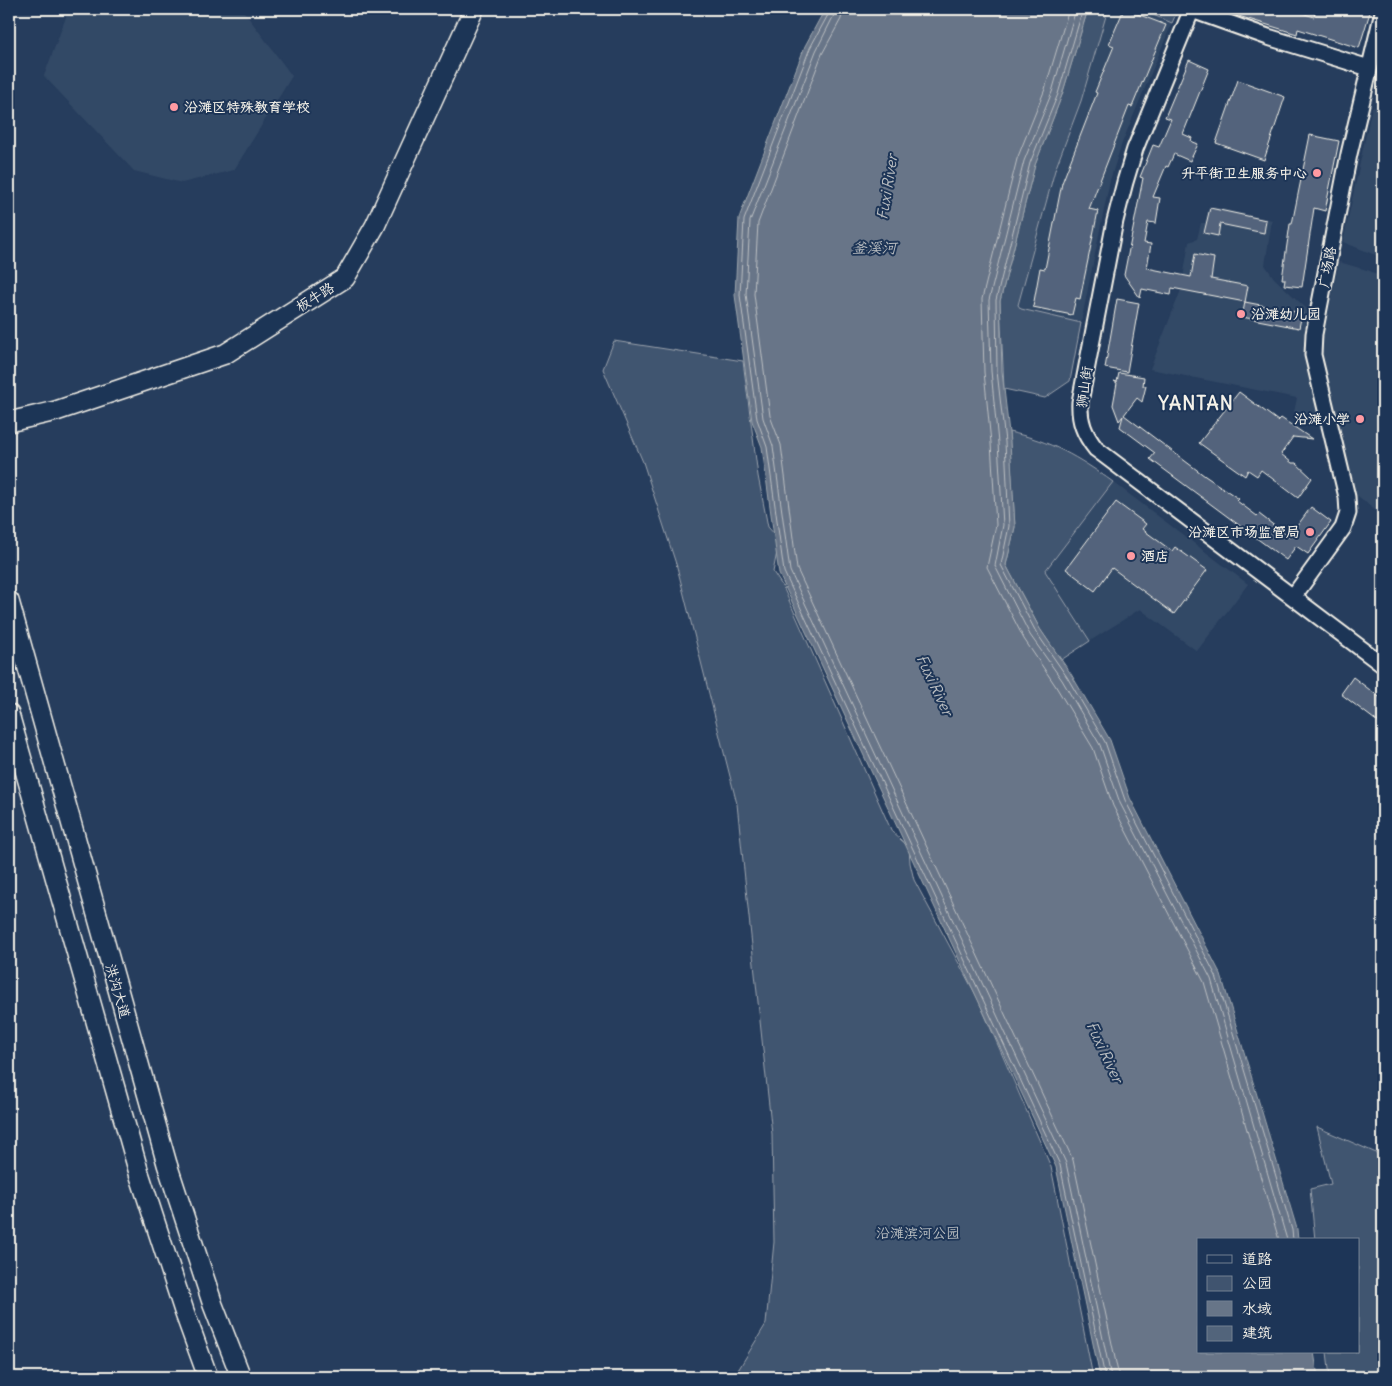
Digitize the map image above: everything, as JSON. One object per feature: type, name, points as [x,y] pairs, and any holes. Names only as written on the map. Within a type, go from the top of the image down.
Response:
[{"type":"main road","name":"板牛路","points":[[9,422],[56,411],[225,354],[345,278],[375,226],[474,9]]},
{"type":"main road","name":"洪沟大道","points":[[9,601],[167,1164],[213,1305],[241,1377]]},
{"type":"main road","points":[[9,714],[139,1173],[184,1312],[208,1377]]},
{"type":"street","points":[[1192,9],[1268,37],[1369,68]]},
{"type":"street","name":"狮山街","points":[[1192,9],[1135,149],[1125,182],[1115,221],[1081,392],[1080,415],[1082,428],[1096,450],[1383,665]]},
{"type":"street","name":"广场路","points":[[1293,597],[1343,528],[1348,513],[1348,496],[1314,355],[1314,334],[1349,154],[1383,12]]},
{"type":"shaded area","name":"沿滩区特殊教育学校","points":[[69,9],[242,9],[292,76],[234,170],[182,183],[134,171],[44,76]]},
{"type":"shaded area","points":[[1108,9],[1139,9],[1172,23],[1122,143],[1110,180],[1081,323],[1021,309],[1018,305],[1055,170],[1081,101]]},
{"type":"shaded area","points":[[1372,107],[1383,108],[1383,258],[1343,242]]},
{"type":"shaded area","name":"沿滩幼儿园","points":[[1209,206],[1272,220],[1265,265],[1274,278],[1309,311],[1306,330],[1306,355],[1321,418],[1294,412],[1297,398],[1150,369],[1181,290],[1189,242],[1197,239],[1201,223],[1205,223]]},
{"type":"shaded area","name":"沿滩小学","points":[[1339,262],[1370,271],[1383,278],[1383,517],[1352,491],[1321,347]]},
{"type":"shaded area","points":[[1113,482],[1248,584],[1197,651],[1140,609],[1090,641],[1045,571]]},
{"type":"green space","points":[[1088,9],[1108,9],[1081,101],[1055,170],[1018,305],[1021,309],[1081,323],[1070,381],[1045,398],[1004,389],[1000,301],[1035,165],[1062,95]]},
{"type":"green space","points":[[1139,9],[1178,9],[1172,23]]},
{"type":"green space","name":"沿滩滨河公园","points":[[614,341],[743,361],[758,476],[768,527],[776,536],[777,552],[773,572],[783,587],[892,832],[909,847],[914,880],[977,997],[1051,1167],[1093,1377],[734,1377],[766,1324],[774,1242],[772,1134],[737,804],[677,567],[643,462],[603,369]]},
{"type":"green space","points":[[1009,432],[1038,440],[1064,451],[1113,482],[1045,571],[1090,641],[1061,660],[1040,629],[1006,565],[1015,527]]},
{"type":"green space","points":[[1317,1127],[1383,1156],[1383,1377],[1330,1377],[1327,1354],[1360,1354],[1360,1238],[1315,1238],[1310,1189],[1331,1184]]},
{"type":"water","name":"釜溪河","points":[[825,9],[1088,9],[1062,95],[1035,165],[1000,301],[1002,371],[1010,442],[1015,527],[1006,565],[1040,629],[1071,674],[1110,740],[1130,798],[1221,975],[1297,1229],[1298,1238],[1197,1238],[1197,1354],[1314,1354],[1318,1377],[1100,1377],[1056,1167],[779,574],[762,447],[752,421],[735,295],[739,218],[805,46]]},
{"type":"building","points":[[1124,9],[1166,25],[1132,107],[1129,106],[1089,209],[1098,211],[1080,299],[1076,298],[1072,315],[1033,307],[1040,268],[1045,269],[1062,183],[1114,46],[1109,44]]},
{"type":"building","points":[[1225,9],[1290,9],[1314,17],[1316,9],[1371,9],[1359,48],[1298,29],[1297,34],[1224,12]]},
{"type":"building","points":[[1189,60],[1209,69],[1183,134],[1192,138],[1191,141],[1198,144],[1190,161],[1174,154],[1168,167],[1166,166],[1153,197],[1160,198],[1156,223],[1148,222],[1144,243],[1151,244],[1147,268],[1191,277],[1195,254],[1214,258],[1211,279],[1248,286],[1245,302],[1172,288],[1171,295],[1142,289],[1140,298],[1124,275],[1143,178],[1140,177],[1153,145],[1159,147],[1171,119],[1165,117]]},
{"type":"building","points":[[1238,80],[1285,97],[1264,160],[1216,143]]},
{"type":"building","points":[[1310,135],[1339,141],[1325,211],[1314,208],[1302,287],[1284,285],[1285,279],[1282,279],[1290,224],[1292,224]]},
{"type":"building","points":[[1210,208],[1266,220],[1264,233],[1220,224],[1218,236],[1204,233]]},
{"type":"building","points":[[1117,299],[1139,303],[1127,372],[1105,368]]},
{"type":"building","points":[[1245,302],[1302,313],[1299,328],[1242,317]]},
{"type":"building","points":[[1119,373],[1144,377],[1143,386],[1146,386],[1142,402],[1137,398],[1124,415],[1239,499],[1237,501],[1257,516],[1259,514],[1289,537],[1311,507],[1331,522],[1308,554],[1296,546],[1286,560],[1150,459],[1155,453],[1120,427],[1123,416],[1119,421],[1113,405],[1117,383],[1114,381],[1117,382]]},
{"type":"building","points":[[1239,392],[1278,421],[1281,418],[1312,439],[1293,437],[1281,454],[1292,463],[1296,463],[1312,478],[1298,498],[1261,470],[1257,476],[1248,470],[1245,476],[1199,443]]},
{"type":"building","name":"酒店","points":[[1116,502],[1146,524],[1142,529],[1172,551],[1175,547],[1207,570],[1174,614],[1112,568],[1095,591],[1066,569]]},
{"type":"building","points":[[1353,677],[1383,700],[1383,726],[1341,694]]},
{"type":"place","name":"沿滩区特殊教育学校","points":[[174,107]]},
{"type":"place","name":"升平街卫生服务中心","points":[[1317,173]]},
{"type":"place","name":"沿滩幼儿园","points":[[1241,314]]},
{"type":"place","name":"沿滩小学","points":[[1360,419]]},
{"type":"place","name":"沿滩区市场监管局","points":[[1310,532]]},
{"type":"place","name":"酒店","points":[[1131,556]]},
{"type":"district","name":"YANTAN","points":[[1196,403]]},
{"type":"water label","name":"Fuxi River","points":[[887,187]]},
{"type":"water label","name":"Fuxi River","points":[[935,685]]},
{"type":"water label","name":"Fuxi River","points":[[1105,1052]]}]
